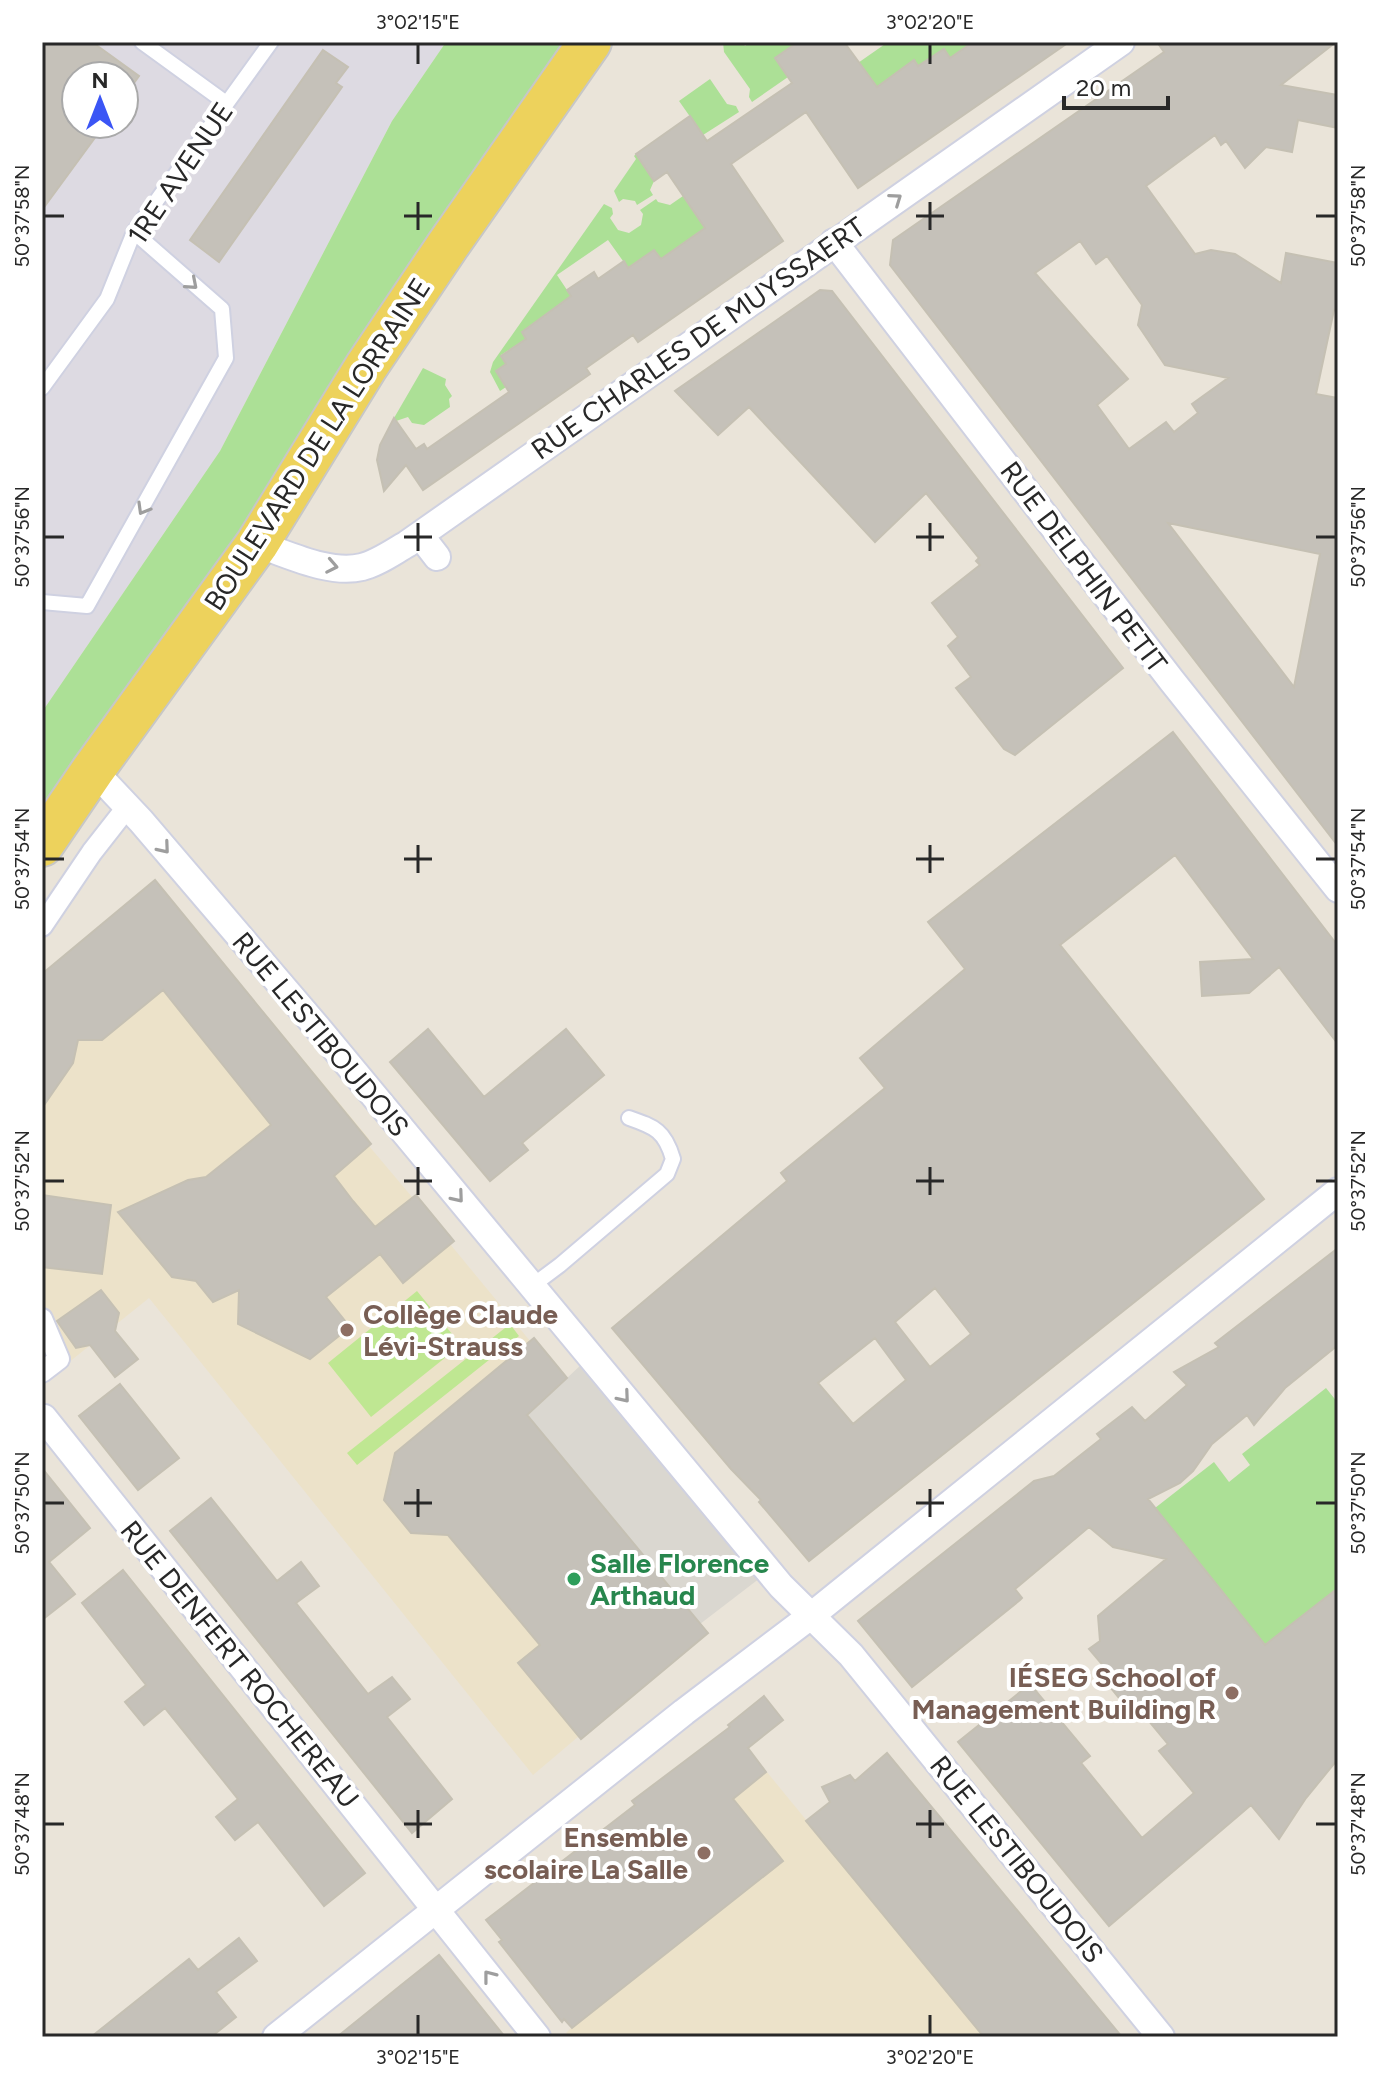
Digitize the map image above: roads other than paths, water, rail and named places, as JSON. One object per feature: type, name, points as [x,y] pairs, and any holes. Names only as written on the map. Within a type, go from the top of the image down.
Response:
[{"type":"main road","name":"BOULEVARD DE LA LORRAINE","points":[[42,845],[257,544],[374,354],[590,42]]},
{"type":"street","name":"RUE CHARLES DE MUYSSAERT","points":[[257,544],[346,569],[363,567],[420,535],[1113,44]]},
{"type":"street","name":"RUE DELPHIN PETIT","points":[[834,242],[1172,681],[1338,889]]},
{"type":"street","points":[[420,535],[437,557]]},
{"type":"street","name":"RUE LESTIBOUDOIS","points":[[93,770],[128,806],[317,1027],[781,1586],[851,1655],[1161,2037]]},
{"type":"street","points":[[42,926],[92,852],[128,806]]},
{"type":"street","points":[[276,2037],[684,1712],[812,1615],[1338,1191]]},
{"type":"street","points":[[42,1319],[59,1359],[42,1372]]},
{"type":"street","name":"RUE DENFERT ROCHEREAU","points":[[44,1418],[537,2037]]},
{"type":"lane","points":[[142,42],[226,103]]},
{"type":"lane","name":"1RE AVENUE","points":[[42,388],[107,299],[134,232],[271,42]]},
{"type":"lane","points":[[42,602],[87,606],[226,358],[222,309],[134,232]]},
{"type":"lane","points":[[532,1286],[667,1174],[673,1159],[669,1144],[655,1128],[629,1118]]},
{"type":"place","name":"Collège Claude Lévi-Strauss","points":[[347,1330]]},
{"type":"place","name":"Salle Florence Arthaud","points":[[574,1579]]},
{"type":"place","name":"IÉSEG School of Management Building R","points":[[1232,1693]]},
{"type":"place","name":"Ensemble scolaire La Salle","points":[[704,1853]]}]
